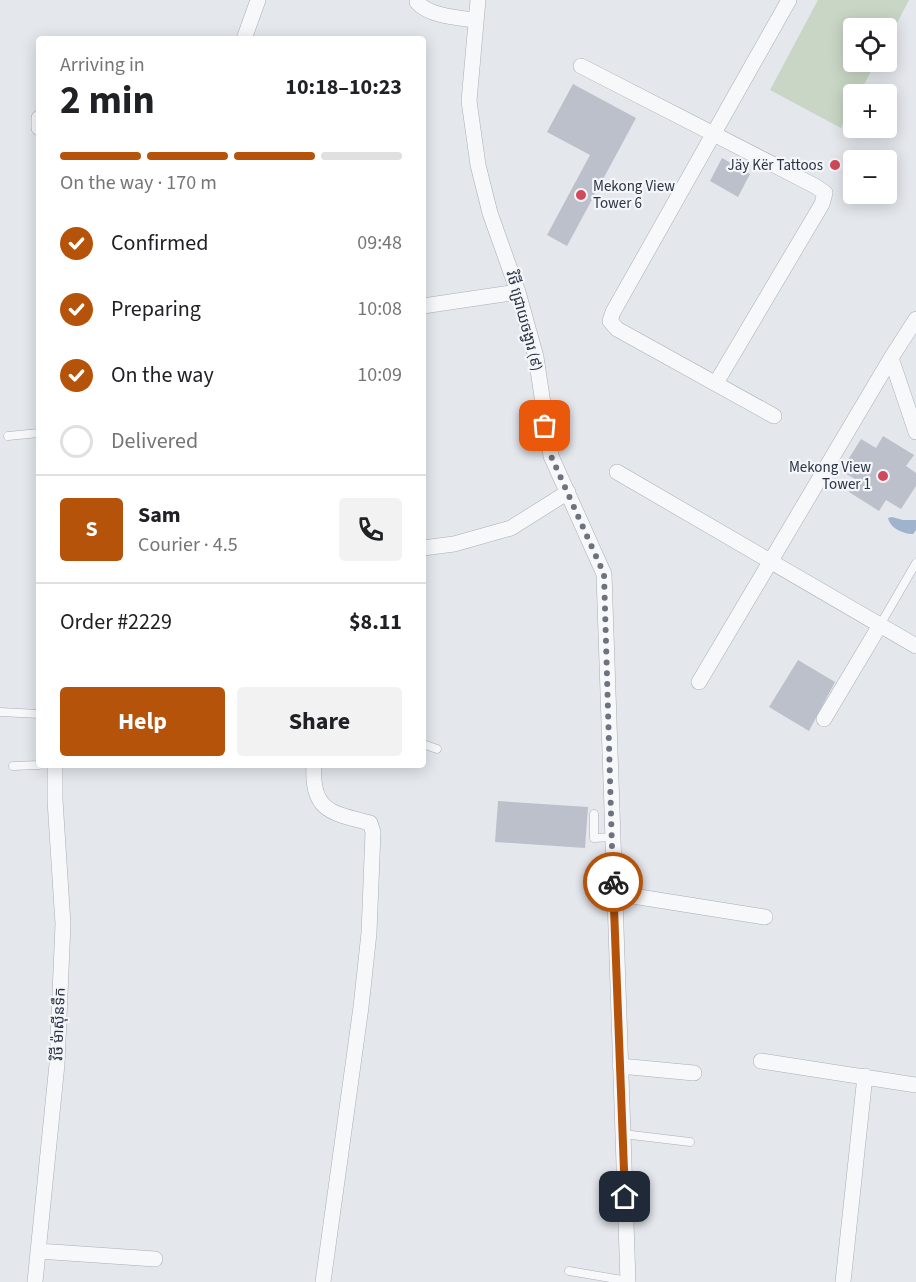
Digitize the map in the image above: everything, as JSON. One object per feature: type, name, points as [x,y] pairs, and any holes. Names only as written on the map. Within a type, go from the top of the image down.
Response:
[{"type":"street","points":[[245,36],[258,0]]},
{"type":"street","name":"វិថី ជ្រោយចង្វារ (៩)","points":[[478,0],[469,101],[478,165],[490,213],[518,292],[536,357],[549,450],[604,574],[628,1282]]},
{"type":"street","points":[[774,416],[617,329],[610,321],[712,134],[789,0]]},
{"type":"street","points":[[417,2],[422,7],[445,15],[475,20]]},
{"type":"street","points":[[581,66],[825,193],[822,204],[716,383]]},
{"type":"street","points":[[426,306],[518,292]]},
{"type":"street","points":[[699,682],[916,319]]},
{"type":"street","points":[[891,358],[916,432]]},
{"type":"street","points":[[617,472],[916,646]]},
{"type":"street","points":[[426,548],[454,544],[511,528],[568,492]]},
{"type":"street","points":[[824,719],[880,625]]},
{"type":"street","name":"វិថី ម៉ាស៊ីនទឹក","points":[[35,1282],[57,1064],[63,924],[55,768]]},
{"type":"street","points":[[314,768],[313,780],[317,799],[329,810],[370,823],[373,832],[369,933],[361,1007],[323,1282]]},
{"type":"street","points":[[614,893],[765,917]]},
{"type":"street","points":[[761,1061],[916,1085]]},
{"type":"street","points":[[620,1066],[694,1072]]},
{"type":"street","points":[[843,1282],[865,1076]]},
{"type":"street","points":[[38,1251],[155,1259]]},
{"type":"lane","points":[[8,436],[36,433]]},
{"type":"lane","points":[[880,625],[916,563]]},
{"type":"lane","points":[[0,712],[36,714]]},
{"type":"lane","points":[[426,745],[438,749]]},
{"type":"lane","points":[[13,765],[36,765]]},
{"type":"lane","points":[[612,815],[591,814],[594,838],[612,837]]},
{"type":"lane","points":[[623,1134],[690,1142]]},
{"type":"lane","points":[[569,1271],[628,1282]]},
{"type":"green space","points":[[818,0],[909,0],[897,23],[897,18],[843,18],[843,72],[871,72],[864,84],[843,84],[843,124],[841,128],[770,90]]},
{"type":"water","points":[[888,518],[916,520],[916,530],[913,534],[897,530],[889,522]]},
{"type":"building","name":"Mekong View Tower 6","points":[[573,84],[636,118],[567,246],[547,235],[590,155],[547,132]]},
{"type":"building","points":[[722,158],[750,174],[738,197],[710,181]]},
{"type":"building","name":"Mekong View Tower 1","points":[[883,436],[914,455],[906,466],[916,473],[916,486],[901,509],[886,500],[879,511],[849,492],[857,480],[841,471],[861,439],[876,448]]},
{"type":"building","points":[[798,660],[835,682],[809,731],[769,707]]},
{"type":"building","points":[[498,801],[588,807],[585,848],[495,842]]},
{"type":"way so far","points":[[545,426],[551,456],[604,574],[613,882]]},
{"type":"place","name":"Jäy Kër Tattoos","points":[[835,165]]},
{"type":"place","name":"Mekong View Tower 6","points":[[581,195]]},
{"type":"place","name":"Mekong View Tower 1","points":[[883,476]]},
{"type":"route","points":[[613,882],[625,1197]]}]
